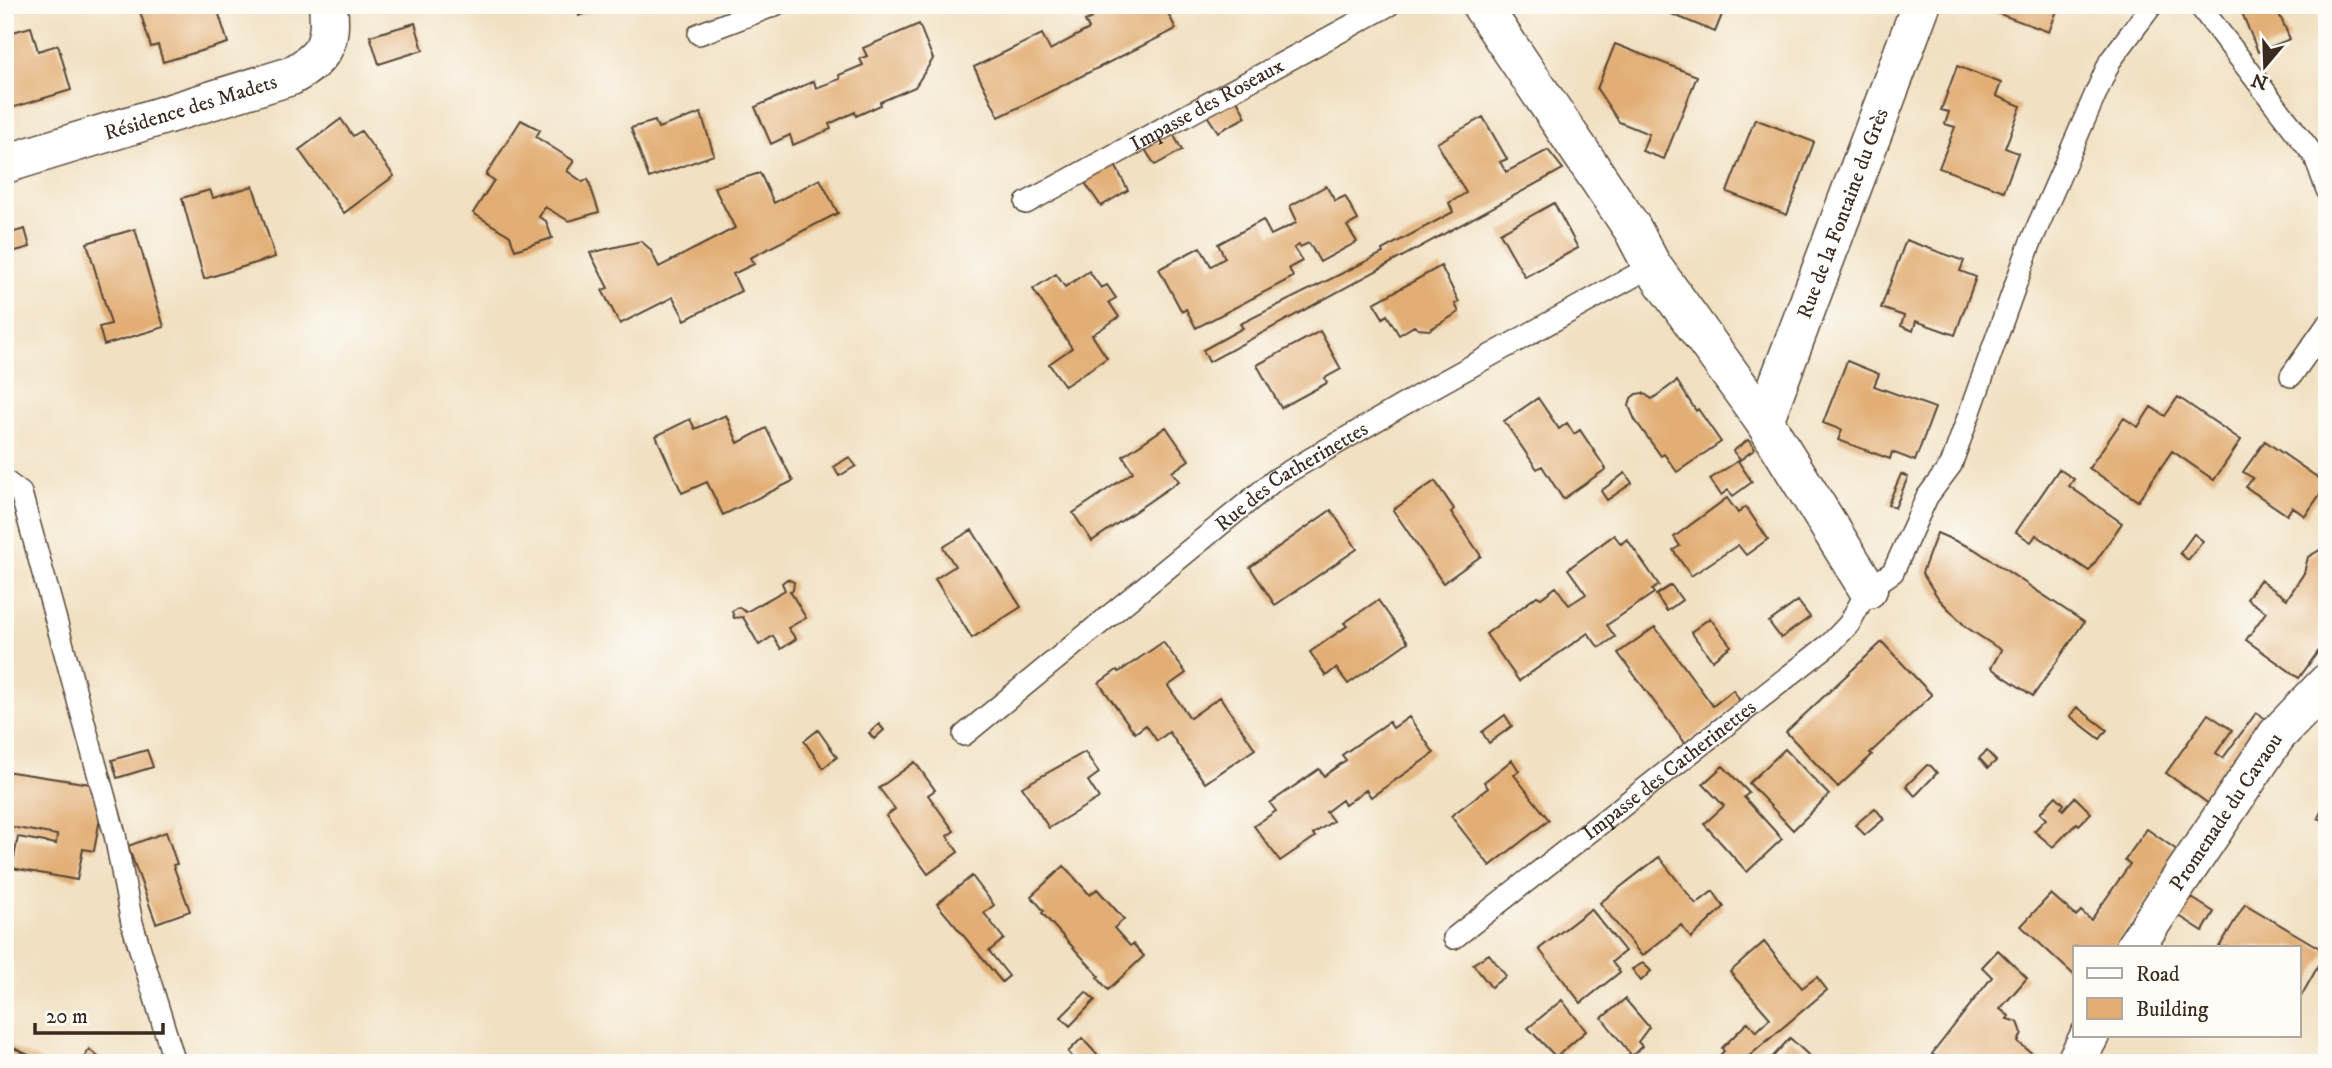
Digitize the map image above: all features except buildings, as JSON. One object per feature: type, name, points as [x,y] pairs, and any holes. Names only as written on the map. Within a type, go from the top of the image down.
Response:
[{"type":"street","name":"Résidence des Madets","points":[[5,164],[291,76],[311,65],[323,48],[331,31],[328,5]]},
{"type":"street","points":[[1482,5],[1632,228],[1652,266],[1764,421],[1868,589]]},
{"type":"street","name":"Rue de la Fontaine du Grès","points":[[1764,421],[1921,5]]},
{"type":"street","name":"Promenade du Cavaou","points":[[2136,946],[2277,735],[2327,683]]},
{"type":"street","points":[[2075,1063],[2089,1036]]},
{"type":"lane","points":[[699,34],[775,5]]},
{"type":"lane","name":"Impasse des Roseaux","points":[[1026,203],[1389,5]]},
{"type":"lane","points":[[1868,589],[1892,572],[1927,497],[1951,465],[2030,244],[2110,61],[2151,5]]},
{"type":"lane","points":[[2199,5],[2315,157],[2327,190]]},
{"type":"lane","name":"Rue des Catherinettes","points":[[964,735],[1276,479],[1430,389],[1652,266]]},
{"type":"lane","points":[[2291,376],[2327,325]]},
{"type":"lane","points":[[5,481],[21,493],[115,835],[132,922],[175,1063]]},
{"type":"lane","name":"Impasse des Catherinettes","points":[[1454,938],[1831,643],[1849,624],[1868,589]]}]
